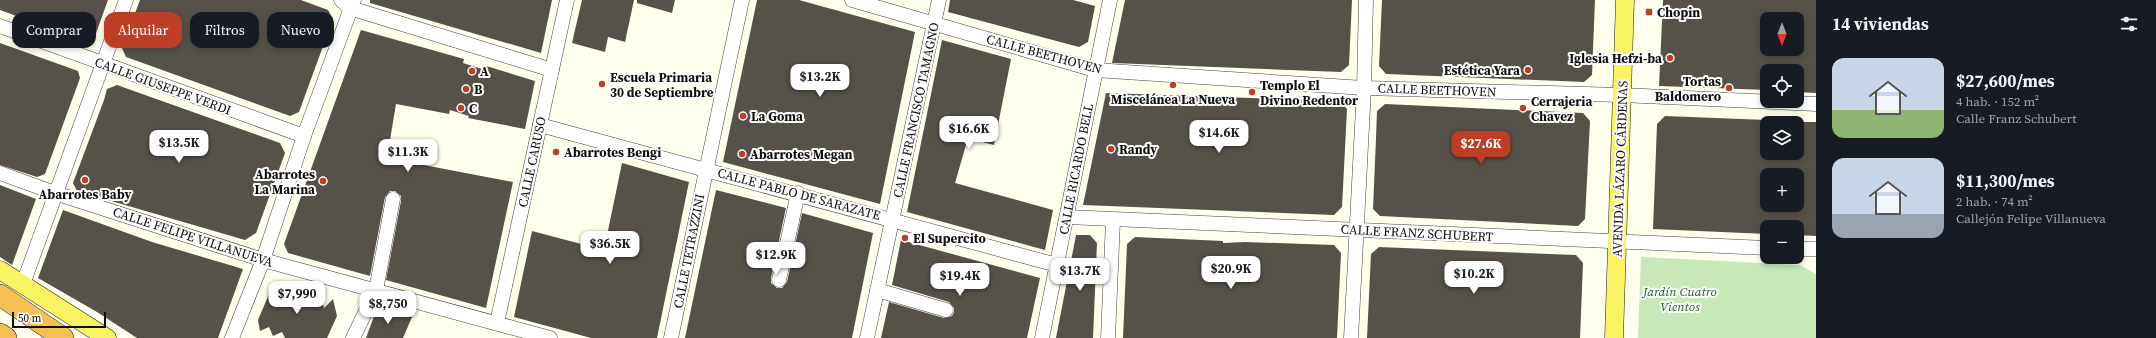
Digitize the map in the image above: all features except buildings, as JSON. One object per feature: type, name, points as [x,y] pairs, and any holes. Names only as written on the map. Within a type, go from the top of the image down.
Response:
[{"type":"highway","points":[[0,295],[63,338]]},
{"type":"highway","points":[[0,334],[6,338]]},
{"type":"main road","name":"AVENIDA LÁZARO CÁRDENAS","points":[[1614,338],[1625,0]]},
{"type":"main road","points":[[0,270],[108,338]]},
{"type":"street","points":[[23,284],[126,0]]},
{"type":"street","name":"CALLE CARUSO","points":[[497,323],[567,0]]},
{"type":"street","name":"CALLE TETRAZZINI","points":[[671,338],[705,170],[742,0]]},
{"type":"street","name":"CALLE BEETHOVEN","points":[[852,0],[1095,70],[1364,88],[1622,95],[1816,104]]},
{"type":"street","name":"CALLE FRANCISCO TAMAGNO","points":[[867,338],[939,0]]},
{"type":"street","name":"CALLE RICARDO BELL","points":[[1042,338],[1110,0]]},
{"type":"street","points":[[1351,338],[1364,88],[1366,0]]},
{"type":"street","points":[[232,338],[263,260],[348,3],[552,70]]},
{"type":"street","name":"CALLE GIUSEPPE VERDI","points":[[0,26],[304,136]]},
{"type":"street","name":"CALLE PABLO DE SARAZATE","points":[[540,125],[705,170],[798,193],[1057,265]]},
{"type":"street","name":"CALLE FELIPE VILLANUEVA","points":[[0,173],[55,194],[263,260],[550,338]]},
{"type":"street","points":[[779,280],[798,193]]},
{"type":"street","points":[[353,338],[376,290],[393,199]]},
{"type":"street","name":"CALLE FRANZ SCHUBERT","points":[[1066,218],[1760,248]]},
{"type":"street","points":[[1108,338],[1113,220]]},
{"type":"street","points":[[1804,249],[1816,249]]},
{"type":"street","points":[[877,290],[946,310]]},
{"type":"green space","name":"Jardín Cuatro Vientos","points":[[1641,257],[1800,265],[1816,274],[1816,338],[1638,338]]},
{"type":"place","name":"Chopin","points":[[1649,12]]},
{"type":"place","name":"Iglesia Hefzi-ba","points":[[1670,58]]},
{"type":"place","name":"Estética Yara","points":[[1528,70]]},
{"type":"place","name":"A","points":[[472,71]]},
{"type":"place","name":"Escuela Primaria 30 de Septiembre","points":[[602,84]]},
{"type":"place","name":"Miscelánea La Nueva","points":[[1173,85]]},
{"type":"place","name":"Tortas Baldomero","points":[[1729,88]]},
{"type":"place","name":"B","points":[[466,89]]},
{"type":"place","name":"Templo El Divino Redentor","points":[[1252,92]]},
{"type":"place","name":"C","points":[[461,108]]},
{"type":"place","name":"Cerrajeria Chavez","points":[[1523,108]]},
{"type":"place","name":"La Goma","points":[[743,116]]},
{"type":"place","name":"Randy","points":[[1111,149]]},
{"type":"place","name":"Abarrotes Bengi","points":[[556,152]]},
{"type":"place","name":"Abarrotes Megan","points":[[742,154]]},
{"type":"place","name":"Abarrotes Baby","points":[[85,180]]},
{"type":"place","name":"Abarrotes La Marina","points":[[323,181]]},
{"type":"place","name":"El Supercito","points":[[905,238]]}]
